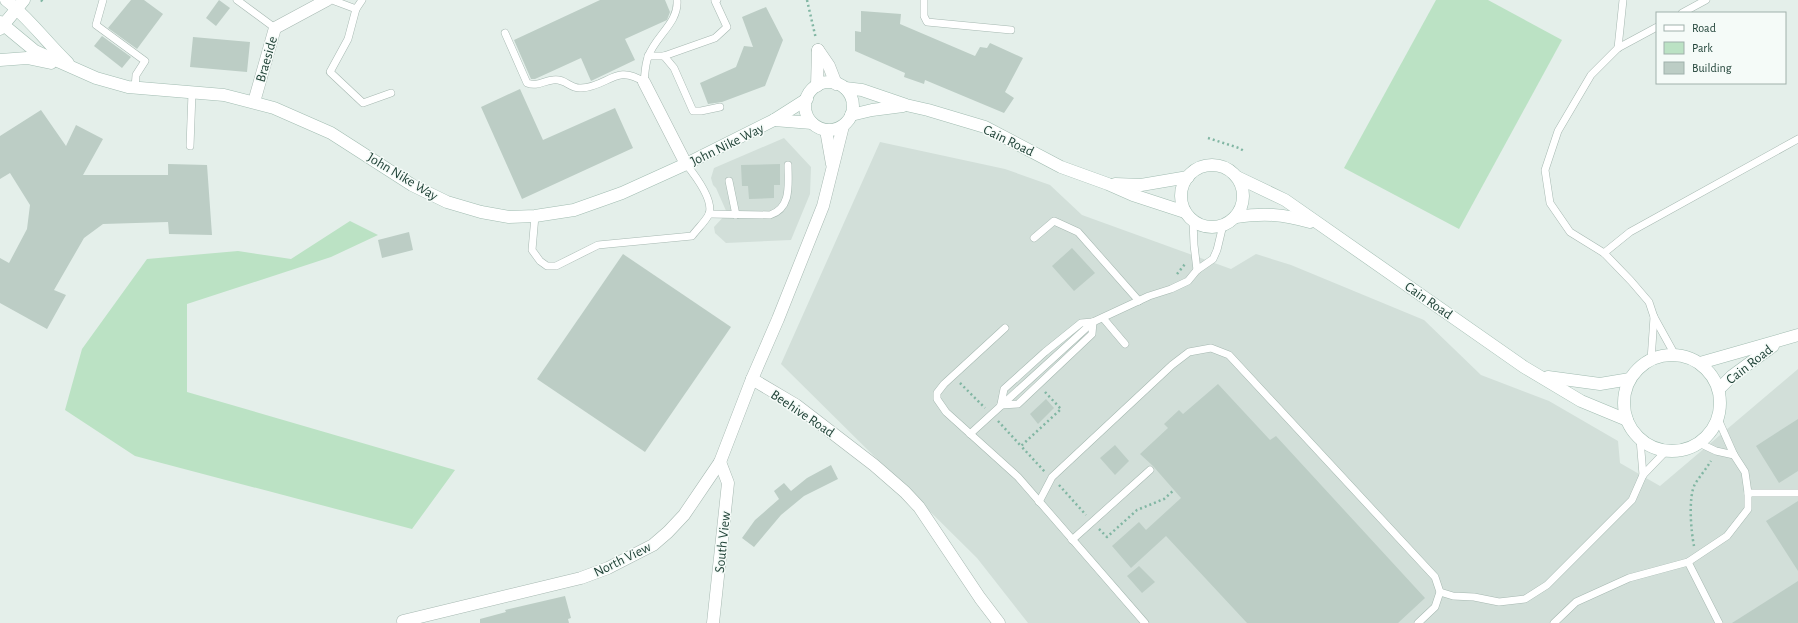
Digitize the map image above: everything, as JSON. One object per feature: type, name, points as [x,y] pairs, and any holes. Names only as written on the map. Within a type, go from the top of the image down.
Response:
[{"type":"street","name":"Braeside","points":[[254,102],[275,28],[327,0]]},
{"type":"street","name":"John Nike Way","points":[[4,4],[21,4],[73,68]]},
{"type":"street","points":[[1,26],[21,4]]},
{"type":"street","name":"John Nike Way","points":[[1,26],[35,51],[96,78],[135,88],[224,95],[254,102],[296,116],[331,133],[412,185],[447,202],[481,212],[509,217],[535,216],[574,210],[622,194],[774,120],[807,99]]},
{"type":"street","points":[[817,86],[818,50]]},
{"type":"street","points":[[752,380],[823,206],[843,126],[851,115],[852,101],[850,94],[841,86],[818,50]]},
{"type":"street","name":"John Nike Way","points":[[0,60],[27,58],[73,68]]},
{"type":"street","points":[[644,82],[686,164]]},
{"type":"street","points":[[841,86],[830,82],[817,86],[809,94],[806,112],[812,123],[826,130],[837,129],[843,126]]},
{"type":"street","name":"Cain Road","points":[[841,86],[862,90],[906,105],[985,127],[1061,167],[1108,184],[1189,217]]},
{"type":"street","name":"Cain Road","points":[[851,115],[906,105]]},
{"type":"street","name":"John Nike Way","points":[[774,120],[812,123]]},
{"type":"street","points":[[826,130],[833,165]]},
{"type":"street","points":[[1216,165],[1224,167],[1237,177],[1241,184],[1243,197],[1240,210],[1236,217],[1222,225],[1212,227],[1202,226],[1189,217],[1182,202],[1181,193],[1188,177],[1201,167],[1216,165]]},
{"type":"street","name":"Cain Road","points":[[1108,184],[1141,185],[1188,177]]},
{"type":"street","name":"Cain Road","points":[[1237,177],[1285,200],[1317,224],[1395,276],[1496,348],[1581,400],[1627,420]]},
{"type":"street","name":"Cain Road","points":[[1236,217],[1253,215],[1284,215],[1317,224]]},
{"type":"street","name":"Cain Road","points":[[1700,364],[1798,335]]},
{"type":"street","name":"Cain Road","points":[[1719,389],[1732,376],[1781,340]]},
{"type":"street","points":[[1675,355],[1688,358],[1700,364],[1712,375],[1719,389],[1720,410],[1718,419],[1711,433],[1699,443],[1689,448],[1677,451],[1666,451],[1648,445],[1632,430],[1627,420],[1624,399],[1630,380],[1643,365],[1651,360],[1662,356],[1675,355]]},
{"type":"street","name":"Cain Road","points":[[1541,376],[1594,384],[1630,380]]},
{"type":"street","name":"North View","points":[[403,622],[581,578],[608,568],[653,545],[678,520],[720,462],[752,380]]},
{"type":"street","name":"Beehive Road","points":[[752,380],[796,405],[874,465],[905,492],[919,507],[980,598],[999,623]]},
{"type":"street","name":"South View","points":[[713,623],[728,484],[720,462]]},
{"type":"lane","points":[[103,0],[96,25],[145,61],[136,75],[135,88]]},
{"type":"lane","points":[[237,0],[275,28]]},
{"type":"lane","points":[[332,0],[356,9]]},
{"type":"lane","points":[[362,0],[356,9],[348,39],[330,72],[363,103],[391,93]]},
{"type":"lane","points":[[505,33],[527,83],[532,85],[558,80],[566,82],[572,87],[587,88],[617,75],[628,74],[633,75],[644,82],[648,56],[674,19],[678,9],[677,0]]},
{"type":"lane","points":[[648,56],[664,56],[715,38],[727,27],[715,1],[718,0]]},
{"type":"lane","points":[[924,0],[924,16],[927,22],[1011,30]]},
{"type":"lane","points":[[1618,48],[1623,0]]},
{"type":"lane","points":[[1684,12],[1706,0]]},
{"type":"lane","points":[[1656,28],[1618,48],[1591,75],[1558,131],[1545,170],[1550,203],[1570,232],[1604,253],[1649,302],[1654,317],[1675,355]]},
{"type":"lane","points":[[664,56],[674,68],[693,111],[720,107]]},
{"type":"lane","points":[[190,146],[192,93]]},
{"type":"lane","points":[[1604,253],[1630,232],[1798,139]]},
{"type":"lane","points":[[535,216],[532,250],[540,261],[547,266],[556,266],[598,245],[692,236],[709,214],[710,206],[695,174],[686,164]]},
{"type":"lane","points":[[709,214],[770,215],[778,213],[784,206],[787,198],[788,165]]},
{"type":"lane","points":[[729,181],[736,214]]},
{"type":"lane","points":[[1189,217],[1197,270]]},
{"type":"lane","points":[[1034,238],[1054,221],[1078,232],[1140,301]]},
{"type":"lane","points":[[970,434],[1001,405],[1004,389],[1045,352],[1081,323],[1093,322],[1140,301],[1171,290],[1188,281],[1197,270],[1212,259],[1217,250],[1222,225]]},
{"type":"lane","points":[[1651,360],[1654,317]]},
{"type":"lane","points":[[1103,318],[1125,344]]},
{"type":"lane","points":[[1001,405],[1018,404],[1092,334],[1093,322]]},
{"type":"lane","points":[[1005,328],[944,384],[937,393],[937,399],[946,412],[1018,477],[1145,623]]},
{"type":"lane","points":[[1039,502],[1052,477],[1172,365],[1189,352],[1212,348],[1229,354],[1435,577],[1440,592],[1435,607],[1418,623]]},
{"type":"lane","points":[[1554,623],[1576,602],[1629,578],[1688,562],[1727,536],[1748,509],[1748,493],[1745,472],[1734,455],[1718,419]]},
{"type":"lane","points":[[1640,439],[1643,475]]},
{"type":"lane","points":[[1699,443],[1716,451],[1734,455]]},
{"type":"lane","points":[[1440,592],[1453,596],[1474,597],[1499,602],[1526,599],[1547,585],[1632,500],[1643,475],[1666,451]]},
{"type":"lane","points":[[1072,540],[1150,470]]},
{"type":"lane","points":[[1748,493],[1798,493]]},
{"type":"lane","points":[[1688,562],[1718,623]]},
{"type":"path","points":[[807,0],[818,50]]},
{"type":"path","points":[[1208,138],[1244,151]]},
{"type":"path","points":[[1176,275],[1186,263],[1186,257]]},
{"type":"path","points":[[1041,469],[1021,446],[1061,409],[1044,391],[1050,387]]},
{"type":"path","points":[[1696,556],[1692,534],[1691,500],[1695,485],[1711,462]]},
{"type":"shaded area","points":[[784,138],[811,167],[810,194],[791,240],[726,243],[715,233],[714,227],[727,213],[716,188],[713,185],[711,178],[714,168]]},
{"type":"shaded area","points":[[880,142],[1005,169],[1050,185],[1082,215],[1231,269],[1256,254],[1291,265],[1424,320],[1481,375],[1549,401],[1618,441],[1620,463],[1660,486],[1798,369],[1798,623],[1028,623],[977,558],[781,364]]},
{"type":"green space","points":[[1436,0],[1488,0],[1562,40],[1459,229],[1344,168]]},
{"type":"green space","points":[[350,221],[378,235],[331,257],[187,304],[187,392],[455,470],[412,529],[135,456],[65,410],[82,349],[147,259],[238,251],[291,259]]},
{"type":"building","points":[[131,0],[144,0],[163,14],[137,49],[108,28]]},
{"type":"building","points":[[219,0],[230,8],[216,26],[206,18]]},
{"type":"building","points":[[600,0],[665,0],[670,12],[667,20],[625,39],[635,60],[591,81],[581,58],[535,79],[531,79],[514,40]]},
{"type":"building","points":[[766,7],[783,40],[765,86],[722,102],[708,104],[700,83],[736,67],[744,46],[753,47],[742,17]]},
{"type":"building","points":[[861,11],[901,14],[900,24],[975,56],[980,47],[987,48],[990,43],[1023,58],[1005,92],[1014,98],[1004,113],[925,80],[924,84],[904,77],[905,73],[855,51],[855,31],[861,32]]},
{"type":"building","points":[[102,36],[131,57],[122,68],[94,46]]},
{"type":"building","points":[[193,37],[250,42],[247,72],[190,67]]},
{"type":"building","points":[[520,89],[543,140],[615,108],[633,148],[522,199],[481,107]]},
{"type":"building","points":[[41,110],[66,146],[76,125],[103,139],[83,175],[168,175],[168,164],[207,165],[212,235],[169,234],[168,222],[103,224],[84,238],[54,290],[66,295],[47,329],[0,303],[0,258],[9,263],[27,229],[30,205],[10,173],[0,179],[0,136]]},
{"type":"building","points":[[780,164],[780,185],[774,185],[774,198],[749,199],[748,186],[742,186],[741,165]]},
{"type":"building","points":[[409,232],[413,250],[382,258],[378,240]]},
{"type":"building","points":[[1072,248],[1095,273],[1074,291],[1052,266]]},
{"type":"building","points":[[623,254],[731,327],[645,452],[537,379]]},
{"type":"building","points":[[1218,384],[1270,440],[1276,436],[1425,598],[1398,623],[1247,623],[1166,536],[1131,568],[1112,546],[1139,522],[1146,530],[1181,498],[1153,466],[1140,454],[1168,428],[1164,424],[1179,410],[1183,414]]},
{"type":"building","points":[[1046,399],[1054,408],[1038,424],[1030,414]]},
{"type":"building","points":[[1798,419],[1798,471],[1779,483],[1756,446]]},
{"type":"building","points":[[1115,445],[1129,461],[1115,475],[1100,458]]},
{"type":"building","points":[[831,465],[838,479],[804,496],[781,515],[754,547],[742,538],[755,520],[779,499],[774,491],[784,483],[791,491],[807,478]]},
{"type":"building","points":[[1798,501],[1798,571],[1766,521]]},
{"type":"building","points":[[1139,566],[1155,582],[1142,593],[1127,576]]},
{"type":"building","points":[[1798,581],[1798,623],[1732,623]]},
{"type":"building","points":[[565,596],[571,618],[568,619],[569,623],[480,623],[480,619],[506,612],[505,610]]}]
